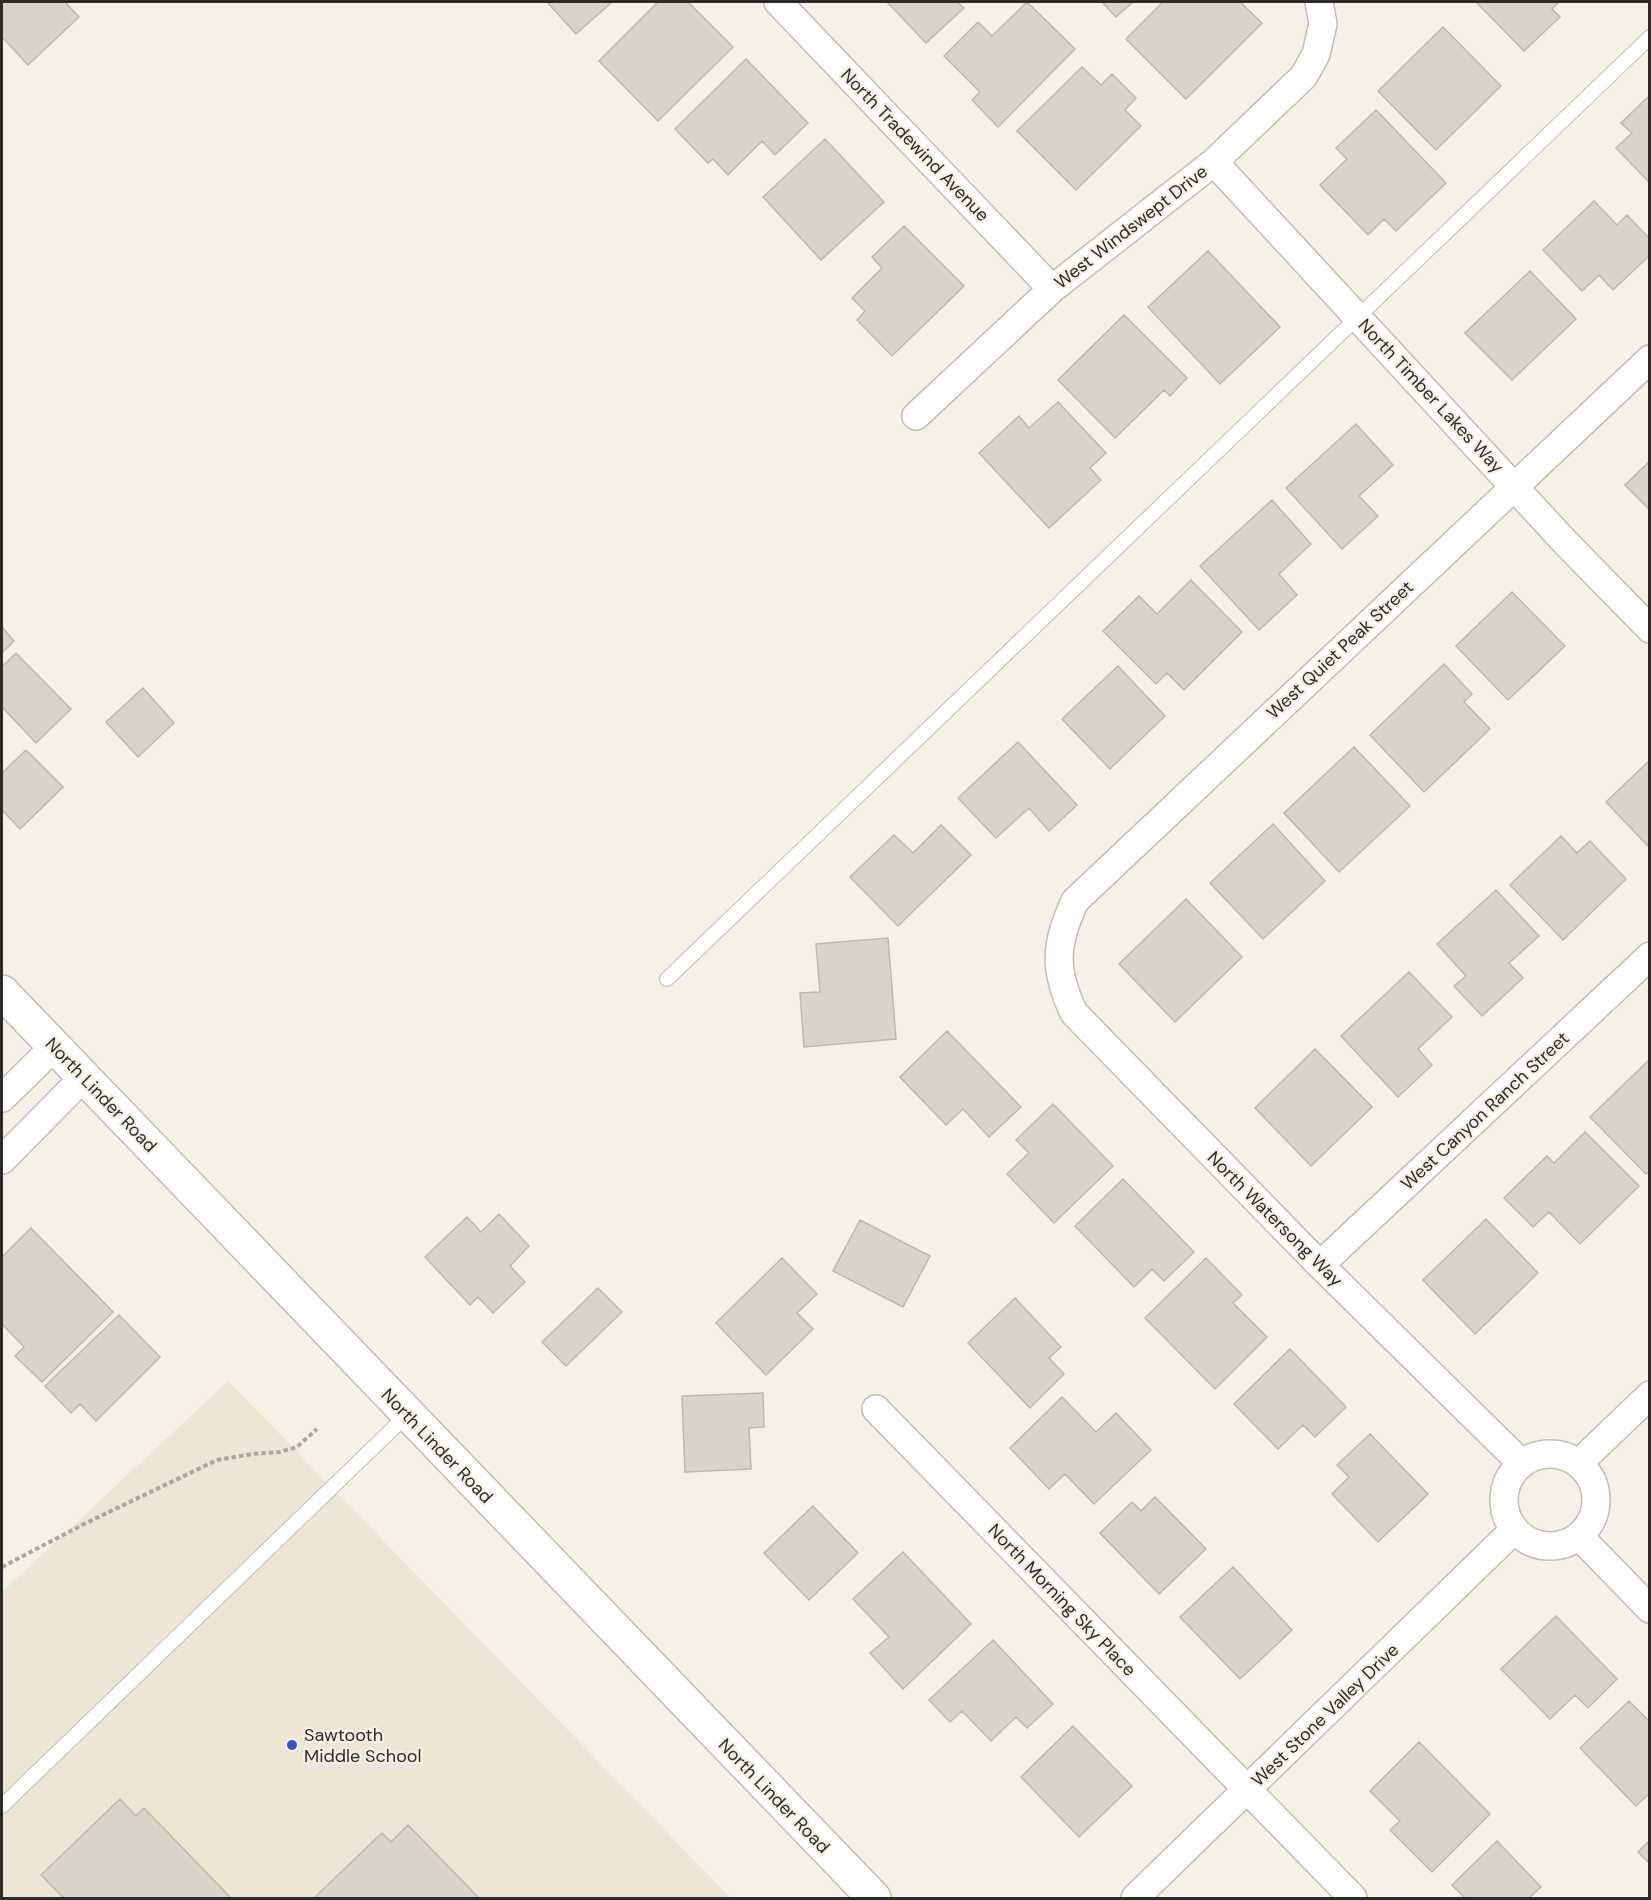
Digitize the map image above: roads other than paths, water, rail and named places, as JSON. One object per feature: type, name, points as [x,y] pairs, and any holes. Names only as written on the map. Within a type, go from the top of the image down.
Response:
[{"type":"main road","name":"North Linder Road","points":[[2,993],[874,1899]]},
{"type":"street","name":"North Tradewind Avenue","points":[[778,2],[1052,290]]},
{"type":"street","name":"West Windswept Drive","points":[[916,416],[1052,290],[1214,162],[1304,76],[1316,54],[1321,13]]},
{"type":"street","name":"North Timber Lakes Way","points":[[1214,162],[1514,486],[1650,629]]},
{"type":"street","name":"West Quiet Peak Street","points":[[1058,957],[1062,928],[1075,901],[1650,359]]},
{"type":"street","name":"West Canyon Ranch Street","points":[[1320,1265],[1650,956]]},
{"type":"street","name":"North Watersong Way","points":[[1058,957],[1063,989],[1074,1012],[1320,1265],[1521,1462]]},
{"type":"street","points":[[2,1098],[55,1046]]},
{"type":"street","points":[[2,1160],[84,1077]]},
{"type":"street","points":[[1579,1463],[1650,1395]]},
{"type":"street","name":"North Morning Sky Place","points":[[876,1409],[1353,1899]]},
{"type":"street","points":[[1550,1453],[1566,1456],[1579,1463],[1590,1476],[1595,1491],[1596,1508],[1590,1523],[1579,1536],[1567,1543],[1553,1546],[1539,1545],[1514,1530],[1508,1519],[1503,1495],[1513,1472],[1521,1462],[1550,1453]]},
{"type":"street","name":"West Stone Valley Drive","points":[[1135,1899],[1514,1530]]},
{"type":"street","points":[[1579,1536],[1650,1609]]},
{"type":"lane","points":[[667,980],[1650,37]]},
{"type":"lane","points":[[2,1806],[407,1415]]},
{"type":"place","name":"Sawtooth Middle School","points":[[292,1745]]}]
